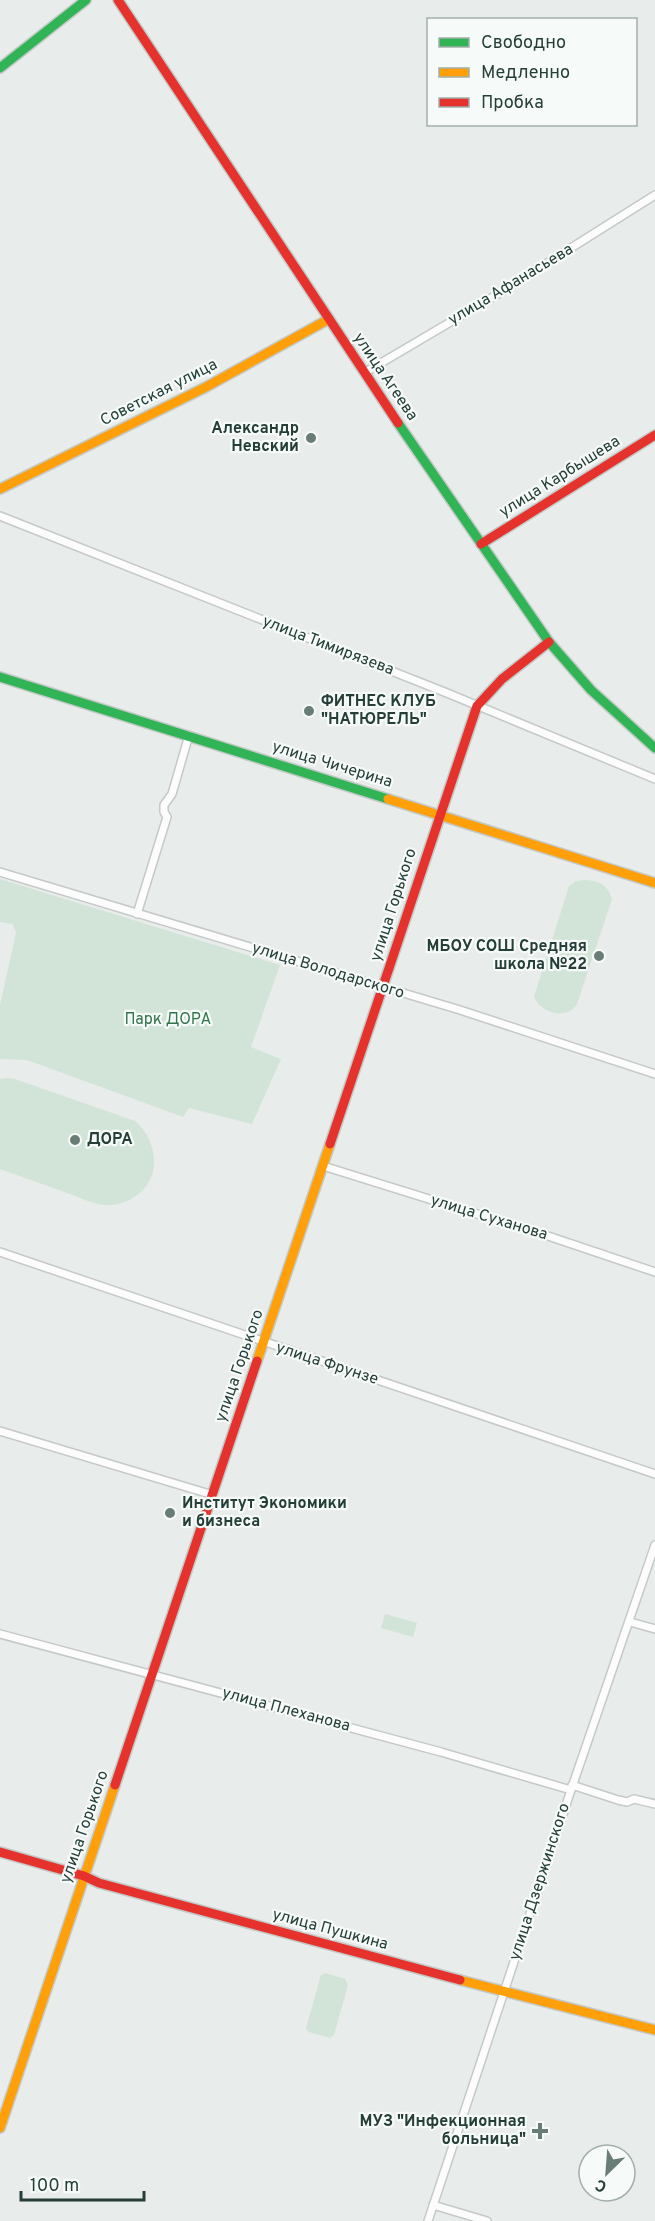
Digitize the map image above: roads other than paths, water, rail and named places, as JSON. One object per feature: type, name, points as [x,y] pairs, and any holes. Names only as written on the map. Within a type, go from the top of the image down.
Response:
[{"type":"main road","points":[[0,68],[87,0]]},
{"type":"main road","name":"улица Агеева","points":[[118,0],[245,189],[364,373],[549,642],[591,690],[653,744]]},
{"type":"main road","name":"Советская улица","points":[[0,489],[206,387],[329,320]]},
{"type":"main road","name":"улица Карбышева","points":[[481,544],[655,435]]},
{"type":"main road","name":"улица Горького","points":[[0,2128],[477,706],[507,673],[549,642]]},
{"type":"main road","name":"улица Чичерина","points":[[0,677],[655,883]]},
{"type":"main road","name":"улица Пушкина","points":[[0,1852],[84,1876],[99,1883],[504,1992],[655,2030]]},
{"type":"street","name":"улица Афанасьева","points":[[364,373],[498,294],[655,195]]},
{"type":"street","name":"улица Тимирязева","points":[[0,516],[655,779]]},
{"type":"street","points":[[137,914],[167,817],[164,805],[172,794],[189,735]]},
{"type":"street","name":"улица Володарского","points":[[0,872],[460,1010],[655,1074]]},
{"type":"street","name":"улица Суханова","points":[[323,1166],[655,1272]]},
{"type":"street","name":"улица Фрунзе","points":[[0,1252],[655,1474]]},
{"type":"street","points":[[0,1431],[213,1495]]},
{"type":"street","name":"улица Дзержинского","points":[[428,2221],[655,1545]]},
{"type":"street","points":[[630,1622],[655,1629]]},
{"type":"street","name":"улица Плеханова","points":[[0,1634],[618,1800],[627,1802],[634,1799],[655,1804]]},
{"type":"street","points":[[433,2205],[487,2221]]},
{"type":"place","name":"Александр Невский","points":[[311,438]]},
{"type":"place","name":"ФИТНЕС КЛУБ \"НАТЮРЕЛЬ\"","points":[[309,711]]},
{"type":"place","name":"МБОУ СОШ Средняя школа №22","points":[[599,956]]},
{"type":"place","name":"ДОРА","points":[[75,1140]]},
{"type":"place","name":"Институт Экономики и бизнеса","points":[[170,1513]]},
{"type":"place","name":"МУЗ \"Инфекционная больница\"","points":[[540,2131]]},
{"type":"park label","name":"Парк ДОРА","points":[[168,1020]]}]
